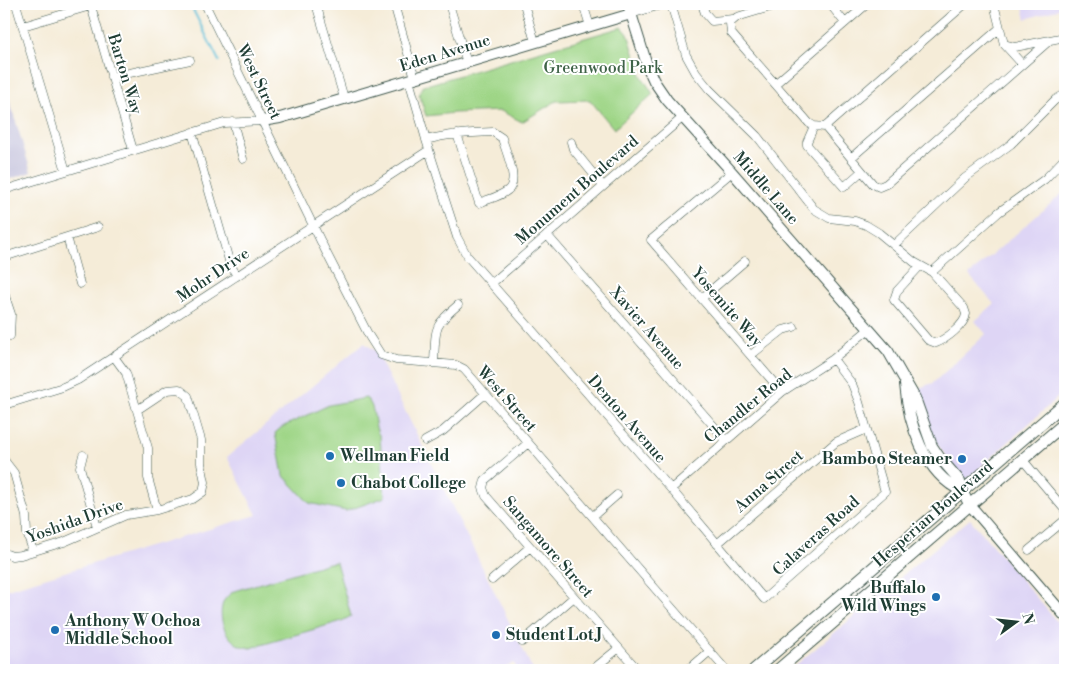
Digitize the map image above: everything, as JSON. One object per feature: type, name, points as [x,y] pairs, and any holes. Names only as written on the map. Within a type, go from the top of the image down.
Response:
[{"type":"main road","name":"Hesperian Boulevard","points":[[754,670],[1065,403]]},
{"type":"main road","name":"Hesperian Boulevard","points":[[778,670],[1065,423]]},
{"type":"street","points":[[16,4],[66,170]]},
{"type":"street","name":"West Street","points":[[205,4],[313,225],[369,336],[381,355],[396,360],[456,365],[464,369],[726,670]]},
{"type":"street","points":[[316,4],[344,98]]},
{"type":"street","name":"Denton Avenue","points":[[394,4],[426,140],[457,237],[467,255],[490,284],[671,489],[764,599]]},
{"type":"street","points":[[450,4],[467,63]]},
{"type":"street","points":[[524,4],[535,42]]},
{"type":"street","points":[[583,4],[590,26]]},
{"type":"street","name":"Eden Avenue","points":[[4,190],[192,132],[233,122],[273,120],[590,26],[629,9],[664,4]]},
{"type":"street","points":[[671,4],[686,55],[696,73],[709,89],[757,136],[814,209],[829,218],[855,221],[866,225],[920,266],[932,272],[964,308],[966,318],[936,344],[928,340],[894,300],[896,291],[920,266]]},
{"type":"street","points":[[702,4],[705,13],[712,21],[733,19],[780,4]]},
{"type":"street","points":[[830,4],[845,23]]},
{"type":"street","points":[[775,84],[867,4]]},
{"type":"street","points":[[825,127],[965,4]]},
{"type":"street","points":[[994,4],[1004,44],[1022,64]]},
{"type":"street","points":[[23,26],[94,5]]},
{"type":"street","name":"Barton Way","points":[[94,5],[111,77],[133,150]]},
{"type":"street","name":"Middle Lane","points":[[629,9],[654,81],[682,118],[732,172],[892,357],[915,398],[932,446],[960,481],[962,491],[970,504],[1065,616]]},
{"type":"street","points":[[733,19],[730,27],[734,37],[814,126],[825,127],[862,171],[879,187],[886,184],[1049,41]]},
{"type":"street","points":[[851,158],[1000,28]]},
{"type":"street","points":[[1004,44],[1016,47],[1065,37]]},
{"type":"street","points":[[111,77],[190,60]]},
{"type":"street","points":[[894,245],[965,178],[1012,144],[1055,100],[1065,94]]},
{"type":"street","name":"Monument Boulevard","points":[[490,284],[682,118]]},
{"type":"street","points":[[233,122],[243,158]]},
{"type":"street","points":[[814,126],[807,145],[844,186],[862,171]]},
{"type":"street","points":[[192,132],[230,264],[237,276]]},
{"type":"street","points":[[426,140],[447,134],[493,132],[502,138],[514,178],[513,185],[508,190],[479,203],[457,134]]},
{"type":"street","points":[[571,142],[573,149],[603,186]]},
{"type":"street","name":"Mohr Drive","points":[[4,405],[63,387],[115,358],[313,225],[429,150]]},
{"type":"street","points":[[932,272],[999,212],[1045,179],[1065,158]]},
{"type":"street","name":"Yosemite Way","points":[[732,172],[651,240],[782,392]]},
{"type":"street","points":[[4,257],[98,227]]},
{"type":"street","name":"Xavier Avenue","points":[[547,235],[726,440]]},
{"type":"street","points":[[67,237],[80,284]]},
{"type":"street","points":[[702,298],[745,261]]},
{"type":"street","points":[[4,293],[10,314],[10,336]]},
{"type":"street","points":[[434,362],[436,328],[442,319],[458,305]]},
{"type":"street","points":[[751,355],[783,330],[794,327]]},
{"type":"street","name":"Chandler Road","points":[[671,489],[782,392],[833,359],[869,329]]},
{"type":"street","points":[[115,358],[126,373],[148,448],[148,478],[157,510]]},
{"type":"street","points":[[833,359],[852,384],[866,429]]},
{"type":"street","name":"Yoshida Drive","points":[[4,553],[12,556],[64,542],[126,516],[193,500],[203,492],[205,482],[201,463],[201,440],[188,396],[179,388],[167,390],[137,410]]},
{"type":"street","points":[[425,440],[443,431],[485,394]]},
{"type":"street","name":"Calaveras Road","points":[[764,599],[885,492],[866,429]]},
{"type":"street","name":"Anna Street","points":[[717,544],[836,442],[866,429]]},
{"type":"street","name":"Sangamore Street","points":[[528,443],[485,480],[482,488],[486,496],[638,670]]},
{"type":"street","points":[[83,455],[80,467],[97,527]]},
{"type":"street","points":[[1022,459],[1065,510]]},
{"type":"street","points":[[4,461],[14,473],[26,516],[27,533],[33,551]]},
{"type":"street","points":[[593,516],[616,495]]},
{"type":"street","points":[[1029,550],[1065,520]]},
{"type":"street","points":[[492,580],[530,547]]},
{"type":"street","points":[[522,642],[574,597]]},
{"type":"street","points":[[592,670],[618,648]]},
{"type":"street","points":[[688,670],[710,651]]},
{"type":"shaded area","points":[[1022,4],[1065,4],[1065,7],[1026,19]]},
{"type":"shaded area","points":[[4,82],[31,172],[4,181]]},
{"type":"shaded area","points":[[1065,191],[1065,391],[965,481],[938,445],[925,419],[916,389],[933,383],[986,334],[975,321],[994,304],[969,275]]},
{"type":"shaded area","name":"Chabot College","points":[[364,343],[379,353],[382,364],[533,670],[517,670],[514,663],[500,670],[4,670],[4,590],[257,515],[227,457]]},
{"type":"shaded area","points":[[970,519],[1065,631],[1065,670],[790,670]]},
{"type":"green space","name":"Greenwood Park","points":[[622,27],[628,34],[641,75],[653,94],[614,129],[590,100],[556,101],[522,122],[501,111],[426,116],[419,94],[423,86]]},
{"type":"green space","name":"Wellman Field","points":[[366,398],[372,406],[380,437],[385,497],[346,511],[309,503],[283,475],[275,433],[282,427],[329,405]]},
{"type":"green space","points":[[336,562],[351,616],[342,621],[251,648],[240,646],[229,637],[223,625],[221,611],[225,599],[234,591]]},
{"type":"waterway","points":[[190,4],[219,61]]},
{"type":"place","name":"Wellman Field","points":[[330,456]]},
{"type":"place","name":"Bamboo Steamer","points":[[962,459]]},
{"type":"place","name":"Chabot College","points":[[341,483]]},
{"type":"place","name":"Buffalo Wild Wings","points":[[936,597]]},
{"type":"place","name":"Anthony W Ochoa Middle School","points":[[55,630]]},
{"type":"place","name":"Student Lot J","points":[[496,635]]}]
